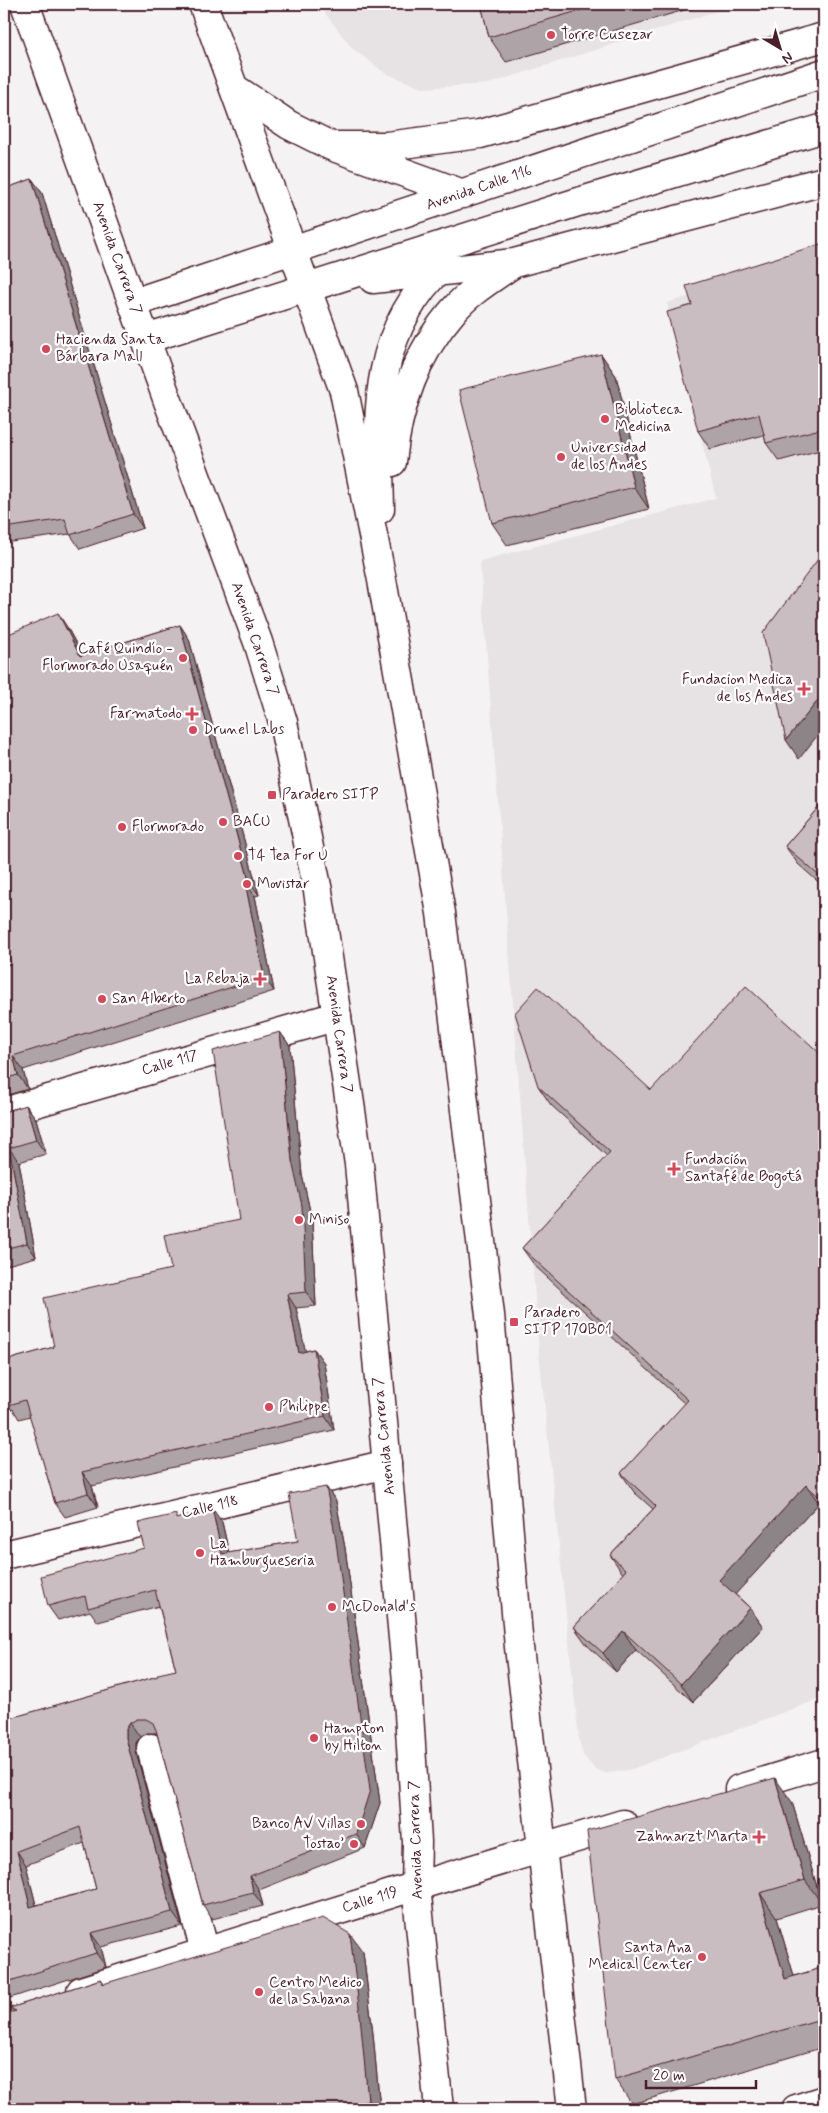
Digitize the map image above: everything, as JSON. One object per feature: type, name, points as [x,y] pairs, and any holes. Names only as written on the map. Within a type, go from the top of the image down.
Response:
[{"type":"main road","name":"Avenida Carrera 7","points":[[25,4],[258,642],[283,722],[318,891],[359,1164],[407,1681],[417,1842],[416,1886],[439,2109]]},
{"type":"main road","points":[[203,4],[344,391],[382,580],[441,913],[490,1315],[519,1647],[572,2109]]},
{"type":"main road","points":[[330,146],[387,146],[480,134],[824,37]]},
{"type":"main road","name":"Avenida Calle 116","points":[[133,303],[824,73]]},
{"type":"main road","points":[[234,88],[289,125],[330,146],[463,194]]},
{"type":"main road","points":[[146,339],[481,232],[824,128]]},
{"type":"main road","points":[[307,287],[514,263],[824,181]]},
{"type":"main road","points":[[382,580],[378,416],[382,381],[390,344],[403,315],[435,272],[481,232]]},
{"type":"main road","points":[[382,580],[394,438],[405,398],[420,360],[454,310],[481,286],[514,263]]},
{"type":"main road","name":"Calle 117","points":[[4,1112],[337,1016]]},
{"type":"main road","name":"Calle 118","points":[[4,1555],[387,1464]]},
{"type":"main road","points":[[151,1748],[205,1952]]},
{"type":"main road","points":[[715,1796],[824,1763]]},
{"type":"main road","name":"Calle 119","points":[[59,1998],[416,1886],[651,1816]]},
{"type":"main road","points":[[796,2109],[824,2100]]},
{"type":"shaded area","points":[[321,4],[739,4],[488,84],[423,88],[385,73],[352,48],[325,13]]},
{"type":"shaded area","name":"Fundación Santafé de Bogotá","points":[[824,255],[824,1697],[629,1770],[606,1773],[595,1769],[583,1755],[579,1740],[539,1351],[480,561],[716,498],[667,303]]},
{"type":"building","points":[[481,4],[602,4],[489,37]]},
{"type":"building","name":"Hacienda Santa Bárbara Mall","points":[[32,179],[133,514],[70,535],[65,519],[4,528],[4,189]]},
{"type":"building","points":[[824,243],[824,428],[766,443],[759,414],[698,431],[667,312],[692,305],[686,286]]},
{"type":"building","name":"Universidad de los Andes","points":[[601,354],[634,487],[492,523],[459,390]]},
{"type":"building","points":[[824,551],[824,693],[786,740],[763,633]]},
{"type":"building","name":"Flormorado","points":[[58,613],[80,656],[180,625],[249,881],[245,882],[264,977],[13,1056],[18,1075],[4,1079],[4,966],[11,964],[4,935],[4,636]]},
{"type":"building","points":[[824,801],[824,880],[785,846]]},
{"type":"building","name":"Fundación Santafé de Bogotá","points":[[746,986],[824,1057],[824,1501],[806,1485],[719,1580],[750,1608],[681,1684],[623,1631],[603,1653],[574,1627],[626,1570],[610,1555],[656,1506],[621,1473],[688,1400],[522,1248],[610,1152],[538,1086],[515,1013],[538,987],[651,1090]]},
{"type":"building","points":[[280,1032],[292,1161],[302,1206],[306,1292],[287,1294],[299,1353],[314,1349],[325,1416],[82,1472],[88,1493],[55,1503],[25,1400],[9,1405],[6,1395],[4,1395],[4,1361],[54,1347],[44,1298],[171,1269],[164,1235],[239,1220],[213,1051]]},
{"type":"building","points":[[26,1105],[36,1140],[9,1148],[27,1243],[4,1249],[4,1112]]},
{"type":"building","points":[[326,1487],[335,1534],[370,1790],[356,1834],[250,1876],[253,1892],[203,1905],[156,1730],[153,1723],[146,1719],[137,1719],[130,1723],[126,1729],[126,1738],[172,1912],[91,1933],[96,1953],[4,1983],[4,1720],[176,1670],[155,1590],[88,1608],[85,1596],[48,1606],[41,1576],[144,1548],[138,1523],[176,1514],[176,1519],[212,1508],[222,1554],[298,1541],[289,1494]],"holes":[[[80,1827],[96,1889],[30,1907],[17,1851]]]},
{"type":"building","name":"Santa Ana Medical Center","points":[[775,1778],[805,1880],[760,1893],[785,1979],[824,1967],[824,2018],[615,2079],[587,1831]]},
{"type":"building","name":"Centro Medico de la Sabana","points":[[323,1918],[350,1934],[368,2101],[339,2109],[182,2109],[180,2102],[161,2109],[4,2109],[4,2014],[16,2011],[10,2008],[101,1979],[103,1984]]},
{"type":"place","name":"Torre Cusezar","points":[[551,35]]},
{"type":"place","name":"Hacienda Santa Bárbara Mall","points":[[46,349]]},
{"type":"place","name":"Biblioteca Medicina","points":[[605,419]]},
{"type":"place","name":"Universidad de los Andes","points":[[561,457]]},
{"type":"place","name":"Café Quindío - Flormorado Usaquén","points":[[183,658]]},
{"type":"place","name":"Fundacion Medica de los Andes","points":[[804,689]]},
{"type":"place","name":"Farmatodo","points":[[192,714]]},
{"type":"place","name":"Drunel Labs","points":[[193,730]]},
{"type":"place","name":"Paradero SITP","points":[[272,795]]},
{"type":"place","name":"BACU","points":[[223,822]]},
{"type":"place","name":"Flormorado","points":[[122,827]]},
{"type":"place","name":"T4 Tea For U","points":[[238,856]]},
{"type":"place","name":"Movistar","points":[[247,884]]},
{"type":"place","name":"La Rebaja","points":[[260,979]]},
{"type":"place","name":"San Alberto","points":[[102,999]]},
{"type":"place","name":"Fundación Santafé de Bogotá","points":[[674,1169]]},
{"type":"place","name":"Miniso","points":[[299,1220]]},
{"type":"place","name":"Paradero SITP 170B01","points":[[514,1322]]},
{"type":"place","name":"Philippe","points":[[269,1407]]},
{"type":"place","name":"La Hamburgueseria","points":[[200,1553]]},
{"type":"place","name":"McDonald's","points":[[332,1607]]},
{"type":"place","name":"Hampton by Hilton","points":[[314,1738]]},
{"type":"place","name":"Banco AV Villas","points":[[361,1824]]},
{"type":"place","name":"Zahnarzt Marta","points":[[759,1837]]},
{"type":"place","name":"Tostao’","points":[[354,1844]]},
{"type":"place","name":"Santa Ana Medical Center","points":[[702,1957]]},
{"type":"place","name":"Centro Medico de la Sabana","points":[[259,1992]]}]
